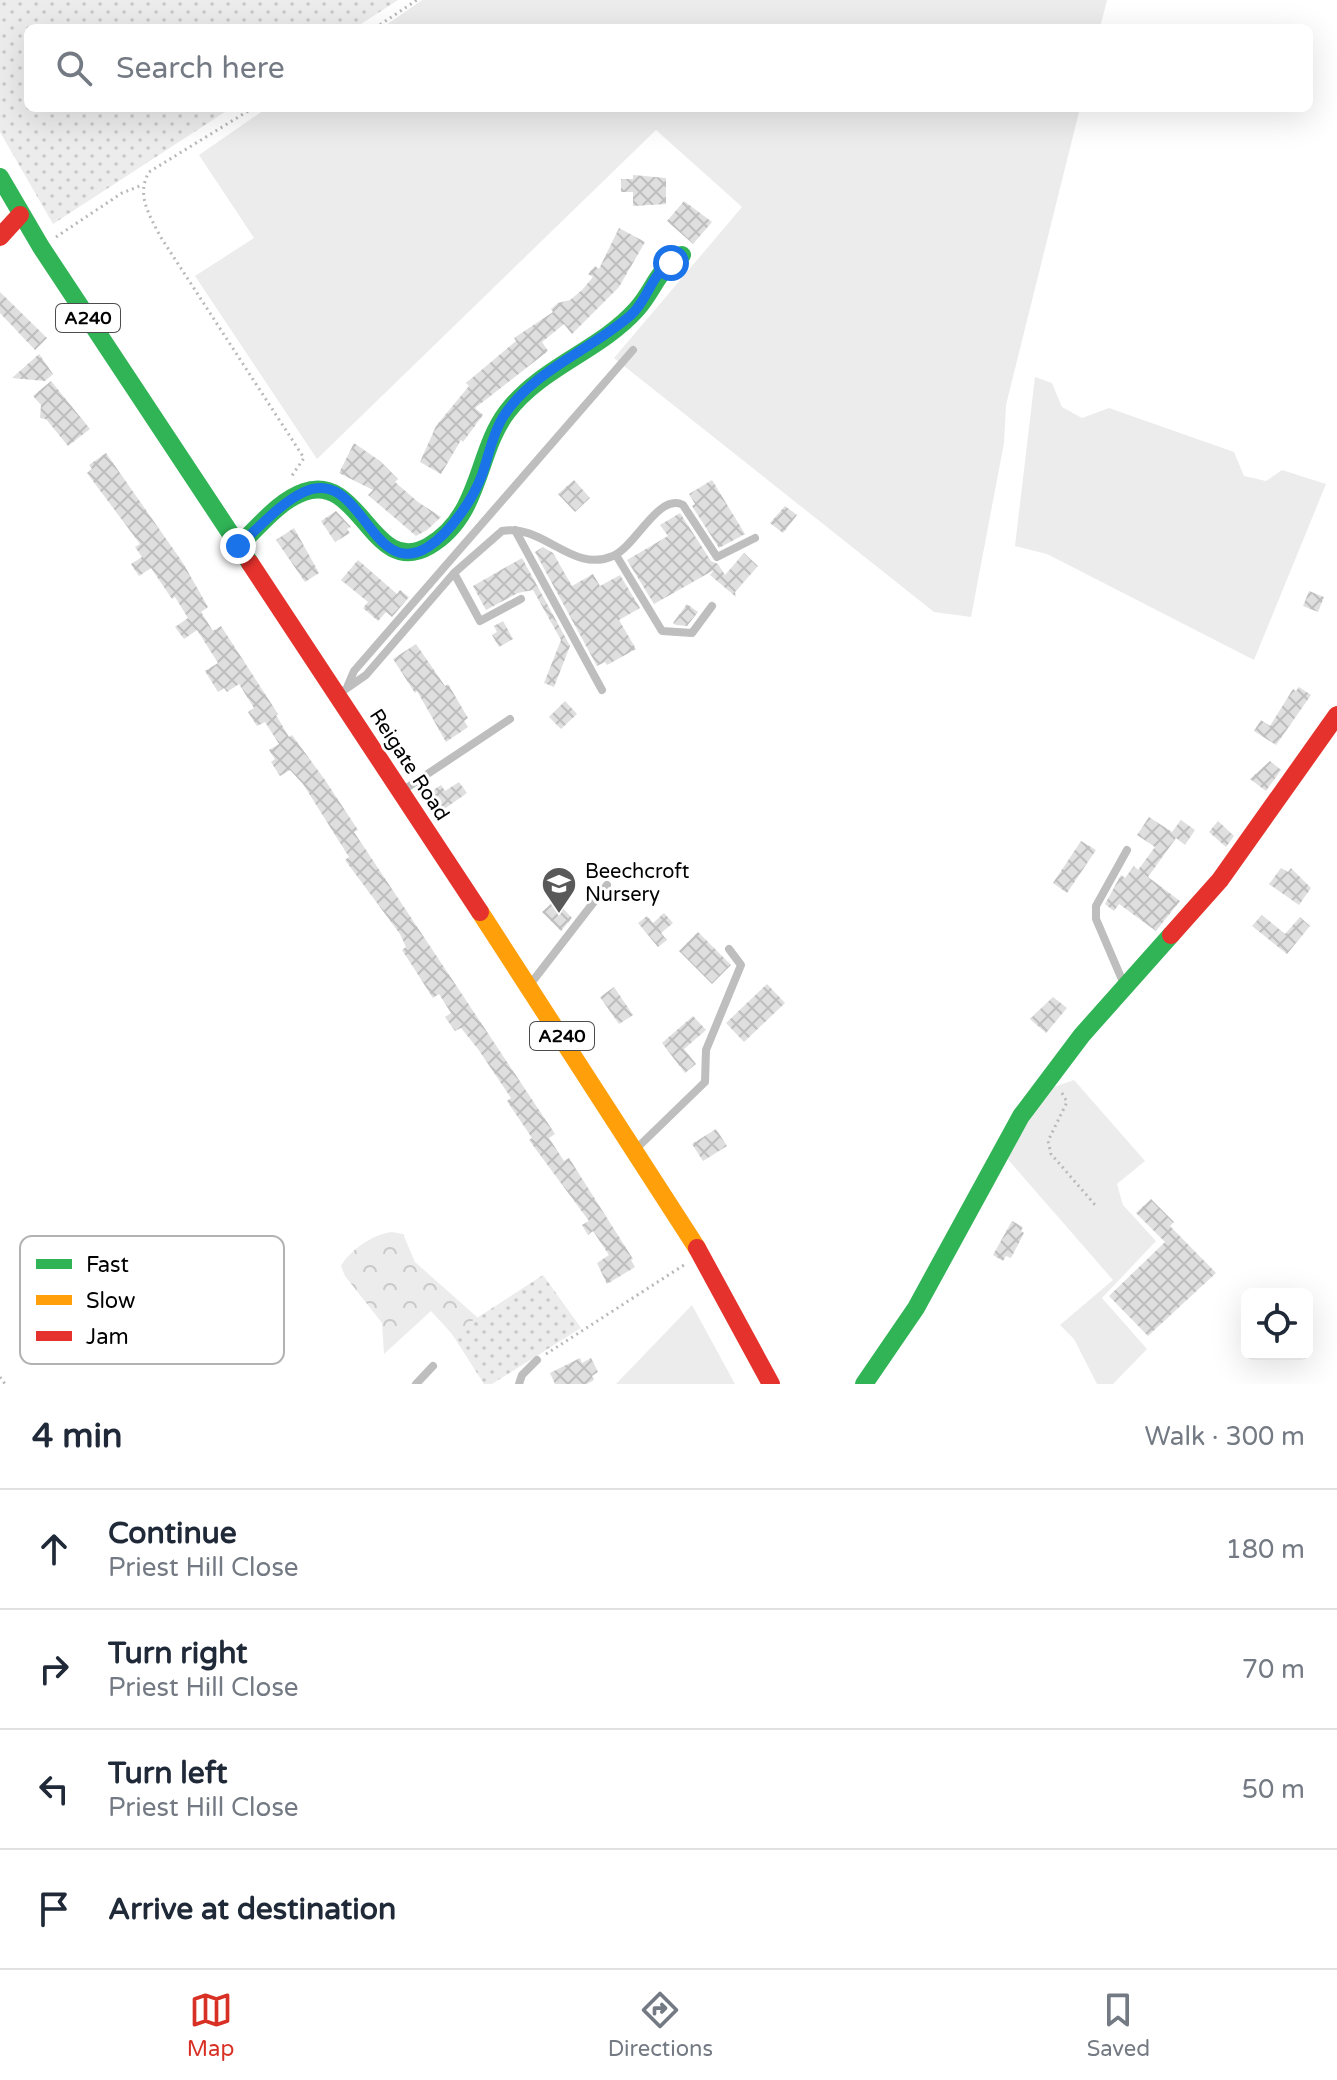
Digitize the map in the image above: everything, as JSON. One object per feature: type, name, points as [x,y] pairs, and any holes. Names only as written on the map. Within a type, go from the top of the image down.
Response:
[{"type":"main road","name":"Reigate Road","points":[[0,177],[20,215],[238,546],[343,691],[401,792],[701,1254],[771,1384]]},
{"type":"main road","points":[[0,237],[20,215]]},
{"type":"main road","points":[[238,546],[294,498],[315,489],[332,491],[350,501],[386,547],[412,554],[429,547],[478,485],[496,430],[509,409],[535,384],[634,312],[663,267],[682,255]]},
{"type":"main road","points":[[864,1384],[869,1382],[916,1308],[1021,1116],[1125,987],[1220,880],[1337,715]]},
{"type":"lane","points":[[343,691],[354,671],[633,350]]},
{"type":"lane","points":[[343,691],[366,675],[454,573],[502,531],[529,531],[571,555],[594,560],[616,555],[631,544],[667,502],[683,505],[717,557],[755,538]]},
{"type":"lane","points":[[515,530],[602,690]]},
{"type":"lane","points":[[616,555],[662,631],[692,633],[712,606]]},
{"type":"lane","points":[[454,573],[480,621],[521,599]]},
{"type":"lane","points":[[401,792],[510,719]]},
{"type":"lane","points":[[1125,987],[1096,919],[1096,906],[1127,850]]},
{"type":"lane","points":[[529,986],[607,885]]},
{"type":"lane","points":[[634,1150],[705,1082],[706,1050],[741,965],[729,949]]},
{"type":"lane","points":[[519,1384],[522,1375],[537,1360]]},
{"type":"lane","points":[[416,1384],[433,1366]]},
{"type":"path","points":[[381,24],[417,0]]},
{"type":"path","points":[[246,112],[149,172],[142,185],[144,204],[160,236],[304,458]]},
{"type":"path","points":[[41,247],[122,193],[142,185]]},
{"type":"path","points":[[1047,1081],[1058,1086],[1067,1102],[1048,1141],[1051,1154],[1096,1206]]},
{"type":"path","points":[[537,1360],[701,1254]]},
{"type":"path","points":[[0,1377],[5,1384]]},
{"type":"green space","points":[[0,0],[398,0],[361,24],[24,24],[24,112],[225,112],[53,224],[0,132]]},
{"type":"green space","points":[[422,0],[1107,0],[1101,24],[388,24]]},
{"type":"green space","points":[[261,112],[1079,112],[1006,405],[1004,443],[971,617],[934,612],[614,358],[742,207],[656,130],[317,459],[195,276],[254,238],[199,155]]},
{"type":"green space","points":[[1035,377],[1052,383],[1062,407],[1082,418],[1109,408],[1234,452],[1244,476],[1266,481],[1282,470],[1326,484],[1254,660],[1047,554],[1015,546]]},
{"type":"green space","points":[[1074,1080],[1145,1161],[1117,1184],[1123,1205],[1156,1241],[1102,1298],[1147,1349],[1113,1384],[1097,1384],[1074,1339],[1060,1325],[1113,1280],[1004,1155],[1051,1088]]},
{"type":"green space","points":[[392,1232],[403,1234],[415,1262],[478,1318],[452,1334],[431,1311],[384,1354],[382,1323],[345,1276],[341,1266],[363,1244]]},
{"type":"green space","points":[[543,1275],[581,1328],[492,1384],[484,1384],[452,1334]]},
{"type":"green space","points":[[692,1305],[735,1384],[616,1384]]},
{"type":"building","points":[[633,175],[666,178],[666,204],[633,206],[633,192],[621,192],[621,179],[633,179]]},
{"type":"building","points":[[684,201],[712,222],[693,244],[667,221]]},
{"type":"building","points":[[619,228],[645,242],[619,287],[572,334],[564,324],[542,342],[548,351],[475,408],[483,415],[463,442],[461,440],[441,474],[420,462],[436,426],[469,386],[466,383],[516,341],[514,338],[553,312],[551,309],[558,303],[570,300],[582,290],[593,277],[588,274],[595,266],[599,269]]},
{"type":"building","points":[[0,292],[47,338],[35,350],[0,313]]},
{"type":"building","points":[[39,354],[53,374],[45,381],[12,378]]},
{"type":"building","points":[[51,381],[90,429],[68,446],[46,419],[40,418],[41,405],[33,396]]},
{"type":"building","points":[[354,443],[380,461],[398,479],[395,482],[418,502],[441,517],[416,536],[368,495],[373,490],[339,473]]},
{"type":"building","points":[[106,453],[183,563],[208,607],[201,612],[213,631],[221,626],[278,714],[289,737],[292,735],[325,780],[358,830],[354,832],[555,1134],[549,1138],[564,1161],[569,1158],[633,1259],[635,1267],[607,1284],[597,1263],[609,1255],[593,1231],[588,1235],[582,1225],[589,1221],[529,1140],[532,1138],[507,1101],[511,1098],[478,1049],[461,1028],[455,1031],[445,1017],[451,1013],[439,994],[433,998],[402,950],[406,947],[400,934],[345,860],[349,857],[303,784],[290,770],[280,776],[271,762],[275,759],[269,750],[279,744],[265,722],[257,726],[248,712],[254,708],[239,684],[227,692],[224,688],[218,692],[205,671],[218,663],[197,630],[184,639],[175,627],[188,618],[175,597],[172,599],[151,568],[139,576],[131,564],[142,557],[135,547],[140,544],[87,473],[92,469],[89,465]]},
{"type":"building","points":[[574,480],[590,498],[575,512],[558,494]]},
{"type":"building","points":[[712,480],[745,534],[719,548],[692,506],[695,504],[689,494]]},
{"type":"building","points":[[785,506],[797,515],[783,533],[770,523]]},
{"type":"building","points":[[336,511],[351,527],[347,529],[350,533],[335,542],[321,521]]},
{"type":"building","points":[[680,513],[711,561],[718,564],[725,575],[744,553],[758,566],[735,592],[736,597],[710,575],[714,570],[654,604],[627,560],[668,536],[660,525]]},
{"type":"building","points":[[294,528],[319,573],[305,582],[276,540]]},
{"type":"building","points":[[543,547],[553,553],[572,586],[593,574],[600,586],[620,575],[640,608],[619,620],[636,649],[607,665],[605,662],[597,666],[535,552]]},
{"type":"building","points":[[522,558],[570,646],[554,687],[544,683],[561,640],[533,590],[518,593],[486,610],[473,586]]},
{"type":"building","points":[[358,560],[397,594],[400,590],[409,597],[392,617],[386,612],[378,621],[363,608],[368,602],[341,580]]},
{"type":"building","points":[[1309,591],[1324,597],[1318,612],[1303,606]]},
{"type":"building","points":[[687,604],[698,612],[687,626],[676,625],[673,623]]},
{"type":"building","points":[[503,621],[513,639],[499,647],[492,635],[497,632],[494,626]]},
{"type":"building","points":[[416,644],[445,686],[448,684],[468,718],[464,721],[468,727],[446,742],[417,691],[415,693],[393,659]]},
{"type":"building","points":[[1299,687],[1311,695],[1276,745],[1254,731],[1261,720],[1270,726],[1293,689],[1296,691]]},
{"type":"building","points":[[565,701],[577,714],[561,729],[549,717]]},
{"type":"building","points":[[1270,761],[1281,770],[1266,791],[1250,779]]},
{"type":"building","points":[[459,782],[467,793],[437,814],[424,796],[441,785],[445,791]]},
{"type":"building","points":[[1149,817],[1172,832],[1181,820],[1195,830],[1185,845],[1176,838],[1148,877],[1180,901],[1156,931],[1119,904],[1114,911],[1105,904],[1121,875],[1125,878],[1134,866],[1138,870],[1155,847],[1137,835]]},
{"type":"building","points":[[1218,821],[1234,836],[1226,847],[1209,832]]},
{"type":"building","points":[[1081,841],[1096,850],[1067,893],[1053,883]]},
{"type":"building","points":[[1281,868],[1288,872],[1291,868],[1311,888],[1299,905],[1269,884]]},
{"type":"building","points":[[555,900],[572,918],[561,931],[542,912]]},
{"type":"building","points":[[664,913],[673,923],[661,933],[667,940],[658,947],[638,923],[647,916],[653,923]]},
{"type":"building","points":[[1262,915],[1285,934],[1300,917],[1310,926],[1287,954],[1252,926]]},
{"type":"building","points":[[698,932],[731,965],[712,984],[679,951]]},
{"type":"building","points":[[767,984],[785,1003],[744,1042],[726,1023]]},
{"type":"building","points":[[614,987],[633,1015],[619,1024],[600,997]]},
{"type":"building","points":[[1053,997],[1067,1008],[1046,1033],[1030,1019]]},
{"type":"building","points":[[693,1016],[706,1030],[684,1049],[696,1064],[685,1073],[662,1043]]},
{"type":"building","points":[[716,1129],[727,1146],[703,1161],[692,1144]]},
{"type":"building","points":[[1151,1199],[1174,1222],[1170,1226],[1216,1273],[1148,1336],[1109,1296],[1165,1242],[1136,1213]]},
{"type":"building","points":[[1012,1221],[1023,1227],[1021,1231],[1024,1233],[1011,1258],[1006,1256],[1003,1261],[993,1255]]},
{"type":"building","points":[[580,1358],[582,1363],[591,1358],[598,1372],[592,1376],[594,1380],[587,1384],[555,1384],[550,1373]]},
{"type":"traffic: fast","points":[[0,177],[41,247],[250,563]]},
{"type":"traffic: fast","points":[[238,546],[295,496],[323,490],[340,497],[393,549],[410,552],[429,546],[459,518],[497,428],[507,412],[536,383],[621,324],[636,310],[666,268],[682,255]]},
{"type":"traffic: fast","points":[[864,1384],[916,1308],[1021,1116],[1082,1035],[1171,935]]},
{"type":"traffic: slow","points":[[480,912],[697,1248]]},
{"type":"traffic: jam","points":[[0,237],[20,215]]},
{"type":"traffic: jam","points":[[250,563],[480,912]]},
{"type":"traffic: jam","points":[[1171,935],[1220,880],[1337,715]]},
{"type":"traffic: jam","points":[[697,1248],[771,1384]]},
{"type":"place","name":"Beechcroft Nursery","points":[[559,915]]},
{"type":"route","points":[[238,546],[294,498],[306,490],[315,489],[332,491],[350,501],[386,547],[412,554],[429,547],[478,485],[496,430],[509,409],[535,384],[634,312],[663,267],[671,263]]}]
